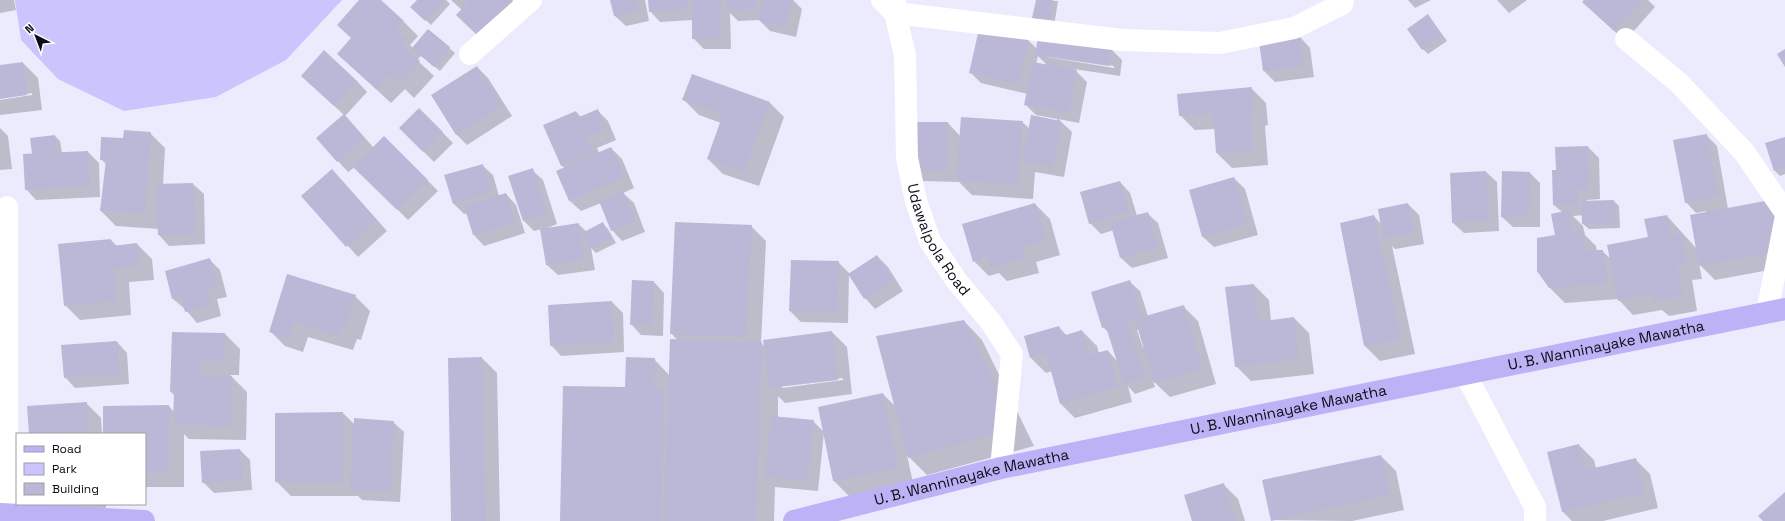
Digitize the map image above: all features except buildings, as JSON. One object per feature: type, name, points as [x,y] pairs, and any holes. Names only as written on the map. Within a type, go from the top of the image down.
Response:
[{"type":"main road","name":"U. B. Wanninayake Mawatha","points":[[794,521],[1001,468],[1776,311]]},
{"type":"main road","points":[[3,514],[144,521]]},
{"type":"street","points":[[470,54],[531,0]]},
{"type":"street","points":[[891,4],[1122,40],[1220,43],[1294,28],[1342,4],[1343,0]]},
{"type":"street","name":"Udawalpola Road","points":[[891,4],[905,55],[908,158],[916,201],[930,241],[956,280],[990,321],[1012,354],[1001,468]]},
{"type":"street","points":[[1626,39],[1679,83],[1744,152],[1785,212]]},
{"type":"street","points":[[3,514],[7,207]]},
{"type":"street","points":[[1776,311],[1785,221]]},
{"type":"street","points":[[1466,375],[1535,507],[1536,521]]},
{"type":"green space","points":[[15,0],[342,0],[286,60],[216,97],[124,111],[58,79],[21,40]]}]
